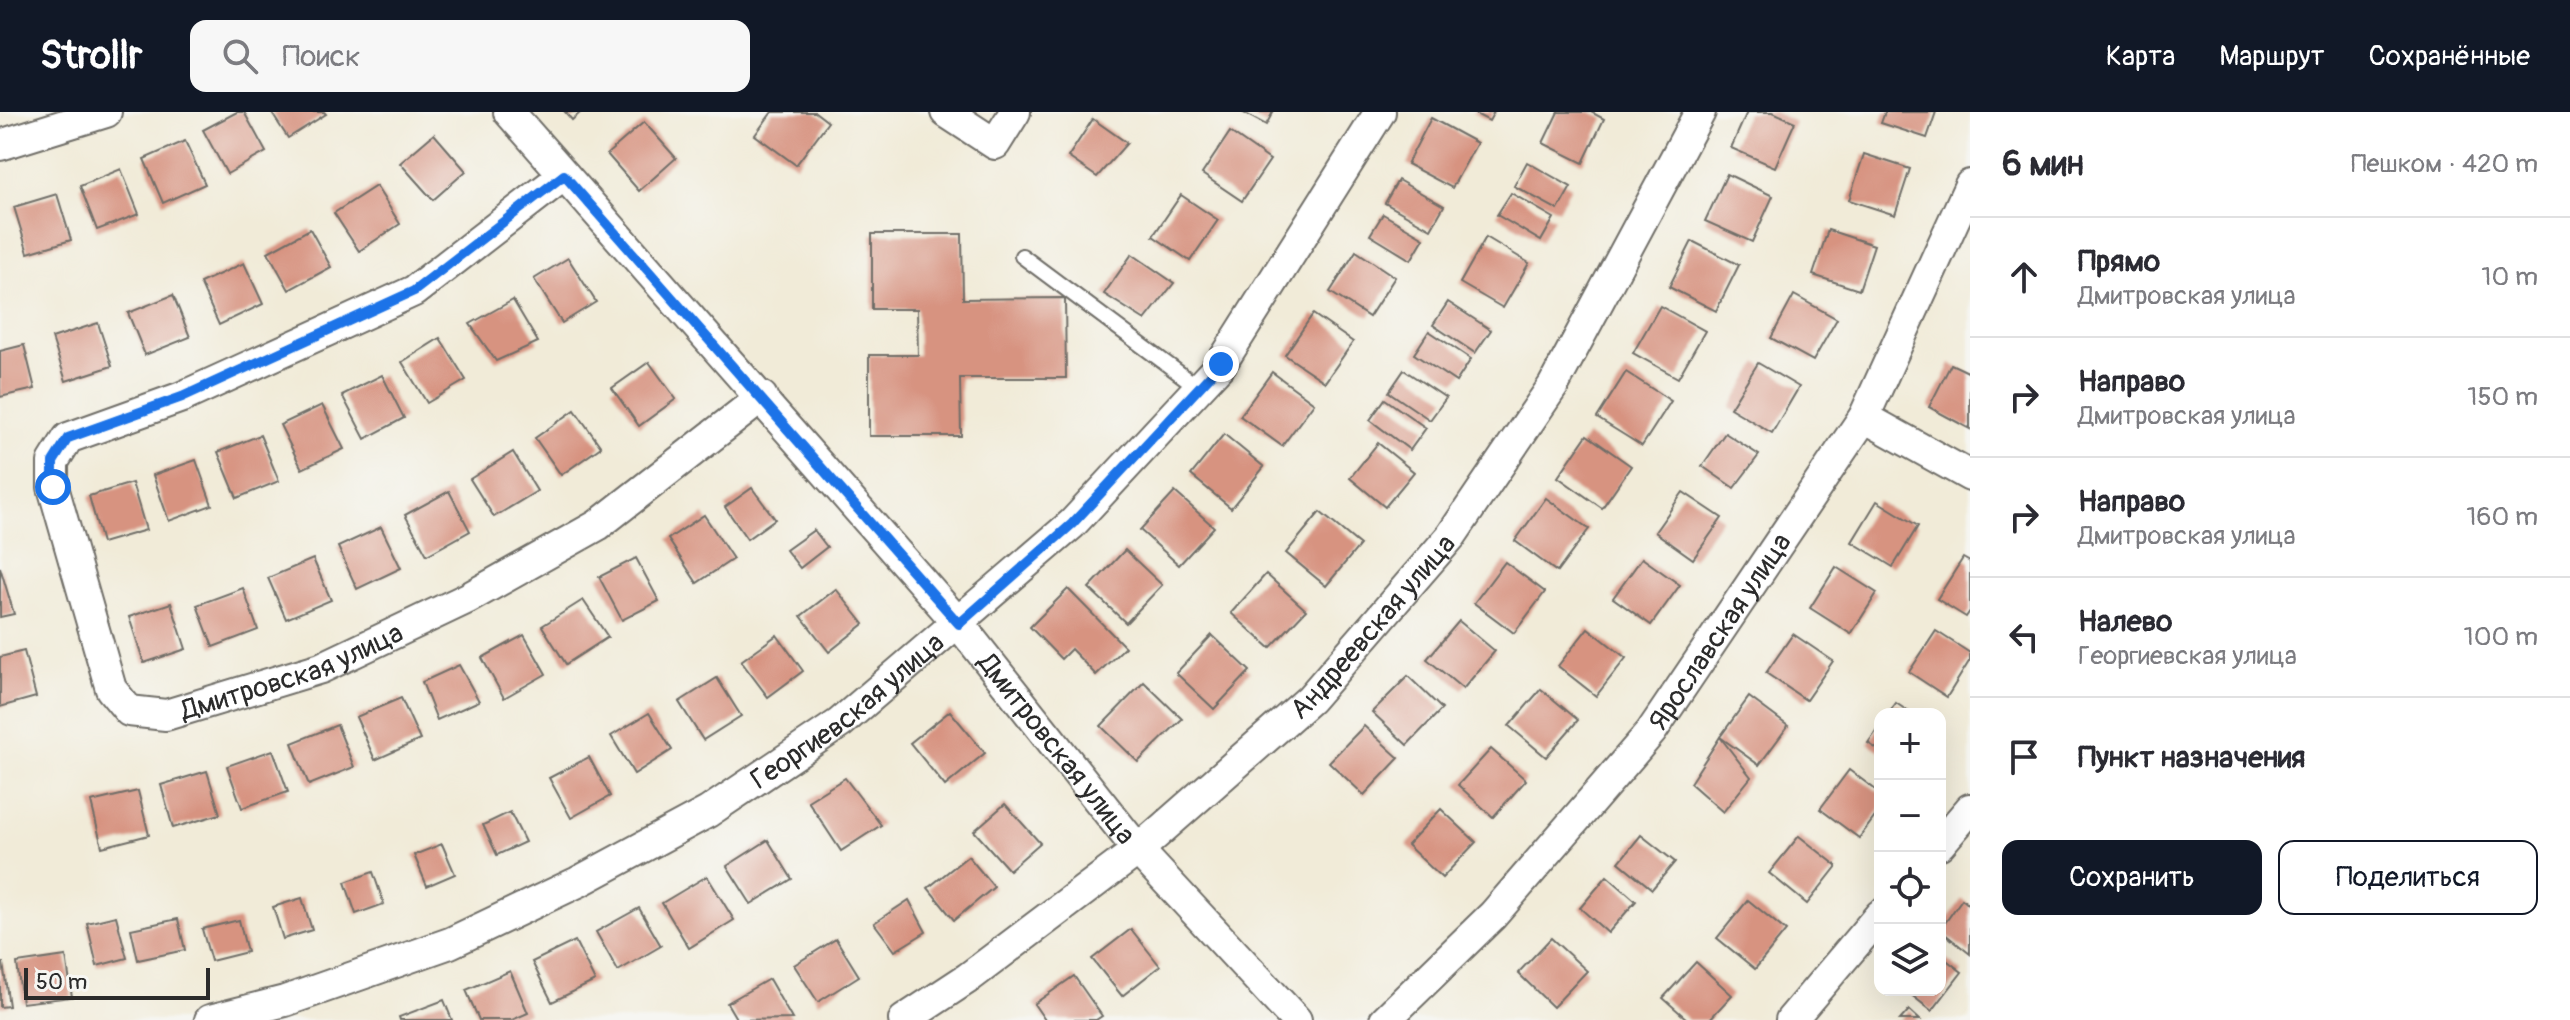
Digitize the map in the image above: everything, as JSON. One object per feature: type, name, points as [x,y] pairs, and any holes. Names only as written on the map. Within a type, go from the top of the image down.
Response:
[{"type":"street","points":[[0,145],[106,112]]},
{"type":"street","name":"Дмитровская улица","points":[[509,112],[959,624],[1138,850],[1296,1020]]},
{"type":"street","points":[[946,112],[995,144],[1015,112]]},
{"type":"street","name":"Георгиевская улица","points":[[210,1020],[285,1001],[450,943],[578,882],[708,812],[827,732],[959,624],[1072,524],[1221,364],[1380,112]]},
{"type":"street","name":"Андреевская улица","points":[[904,1020],[968,978],[1138,850],[1310,699],[1451,536],[1553,386],[1700,112]]},
{"type":"street","name":"Дмитровская улица","points":[[564,175],[414,291],[182,397],[68,438],[53,462],[53,487],[111,689],[129,711],[166,715],[321,668],[468,598],[598,525],[762,397]]},
{"type":"street","name":"Ярославская улица","points":[[1385,1020],[1493,915],[1651,732],[1864,417],[1970,185]]},
{"type":"street","points":[[1864,417],[1970,476]]},
{"type":"street","points":[[1946,837],[1970,809]]},
{"type":"street","points":[[1791,1020],[1874,922]]},
{"type":"lane","points":[[1022,256],[1199,388]]},
{"type":"building","points":[[237,112],[244,112],[266,152],[227,174],[203,130]]},
{"type":"building","points":[[271,112],[324,112],[326,114],[288,138]]},
{"type":"building","points":[[565,112],[581,112],[572,120]]},
{"type":"building","points":[[772,112],[815,112],[828,122],[796,165],[755,135]]},
{"type":"building","points":[[1242,112],[1273,112],[1266,125]]},
{"type":"building","points":[[1472,112],[1494,112],[1489,121]]},
{"type":"building","points":[[1558,112],[1591,112],[1604,119],[1583,163],[1543,143]]},
{"type":"building","points":[[1747,112],[1773,112],[1795,122],[1775,167],[1731,148]]},
{"type":"building","points":[[1885,112],[1936,112],[1927,138],[1881,123]]},
{"type":"building","points":[[1431,118],[1477,143],[1452,188],[1407,164]]},
{"type":"building","points":[[1093,119],[1127,143],[1097,177],[1068,157]]},
{"type":"building","points":[[644,122],[676,158],[639,191],[607,154]]},
{"type":"building","points":[[1230,132],[1270,160],[1242,201],[1202,174]]},
{"type":"building","points":[[434,134],[466,171],[433,200],[400,163]]},
{"type":"building","points":[[185,141],[205,184],[163,203],[144,159]]},
{"type":"building","points":[[1864,154],[1910,169],[1895,215],[1849,200]]},
{"type":"building","points":[[1527,162],[1571,187],[1558,210],[1514,186]]},
{"type":"building","points":[[121,169],[139,214],[97,230],[80,186]]},
{"type":"building","points":[[1727,174],[1773,196],[1752,242],[1705,221]]},
{"type":"building","points":[[1398,180],[1444,206],[1431,229],[1385,203]]},
{"type":"building","points":[[376,186],[400,224],[359,251],[334,213]]},
{"type":"building","points":[[1511,193],[1554,218],[1541,241],[1497,215]]},
{"type":"building","points":[[57,194],[71,240],[28,253],[14,207]]},
{"type":"building","points":[[1181,195],[1218,220],[1190,261],[1153,236]]},
{"type":"building","points":[[1383,214],[1424,238],[1411,260],[1370,235]]},
{"type":"building","points":[[310,229],[331,267],[289,290],[268,252]]},
{"type":"building","points":[[1828,230],[1874,245],[1859,290],[1813,275]]},
{"type":"building","points":[[872,234],[962,234],[963,299],[1065,298],[1066,378],[960,378],[961,436],[869,436],[869,355],[918,355],[917,309],[872,309]]},
{"type":"building","points":[[1486,237],[1529,263],[1503,308],[1460,283]]},
{"type":"building","points":[[1692,241],[1739,265],[1716,311],[1669,287]]},
{"type":"building","points":[[1356,251],[1395,277],[1369,317],[1330,292]]},
{"type":"building","points":[[1132,254],[1174,283],[1145,320],[1104,294]]},
{"type":"building","points":[[568,258],[596,302],[562,323],[534,279]]},
{"type":"building","points":[[244,263],[263,304],[219,325],[200,283]]},
{"type":"building","points":[[173,295],[190,337],[145,355],[128,313]]},
{"type":"building","points":[[1794,295],[1837,319],[1813,361],[1771,338]]},
{"type":"building","points":[[513,300],[538,342],[496,361],[470,324]]},
{"type":"building","points":[[1448,302],[1491,330],[1475,353],[1433,325]]},
{"type":"building","points":[[1660,306],[1705,331],[1678,378],[1633,353]]},
{"type":"building","points":[[1313,314],[1353,342],[1325,382],[1285,355]]},
{"type":"building","points":[[98,323],[112,366],[66,381],[52,338]]},
{"type":"building","points":[[1429,331],[1471,359],[1456,382],[1414,354]]},
{"type":"building","points":[[440,338],[466,380],[427,403],[402,362]]},
{"type":"building","points":[[24,345],[35,389],[0,397],[0,351]]},
{"type":"building","points":[[649,362],[676,399],[639,426],[612,388]]},
{"type":"building","points":[[1758,363],[1799,387],[1772,433],[1730,408]]},
{"type":"building","points":[[1951,364],[1970,373],[1970,429],[1929,407]]},
{"type":"building","points":[[1404,370],[1446,398],[1430,420],[1389,392]]},
{"type":"building","points":[[1272,372],[1314,403],[1282,446],[1240,416]]},
{"type":"building","points":[[1626,372],[1671,401],[1642,446],[1597,418]]},
{"type":"building","points":[[382,375],[404,418],[365,439],[342,395]]},
{"type":"building","points":[[1385,399],[1426,428],[1410,450],[1370,420]]},
{"type":"building","points":[[322,405],[344,449],[302,469],[280,425]]},
{"type":"building","points":[[575,410],[601,447],[561,475],[535,438]]},
{"type":"building","points":[[1725,433],[1759,455],[1734,488],[1702,466]]},
{"type":"building","points":[[1224,434],[1264,467],[1231,508],[1191,475]]},
{"type":"building","points":[[260,435],[279,481],[237,498],[218,452]]},
{"type":"building","points":[[1587,435],[1631,466],[1602,508],[1558,477]]},
{"type":"building","points":[[1378,443],[1414,472],[1385,507],[1350,478]]},
{"type":"building","points":[[513,452],[537,491],[494,517],[470,479]]},
{"type":"building","points":[[196,460],[212,505],[169,521],[153,475]]},
{"type":"building","points":[[132,483],[146,530],[102,543],[89,496]]},
{"type":"building","points":[[752,488],[775,519],[747,539],[725,507]]},
{"type":"building","points":[[449,491],[470,531],[427,555],[405,515]]},
{"type":"building","points":[[1175,492],[1214,527],[1179,565],[1140,530]]},
{"type":"building","points":[[1683,492],[1722,518],[1693,559],[1655,532]]},
{"type":"building","points":[[1546,498],[1589,529],[1557,572],[1515,541]]},
{"type":"building","points":[[1877,501],[1918,526],[1893,567],[1852,542]]},
{"type":"building","points":[[1320,512],[1360,545],[1326,586],[1286,553]]},
{"type":"building","points":[[704,515],[733,559],[697,583],[668,539]]},
{"type":"building","points":[[381,527],[401,568],[357,589],[338,547]]},
{"type":"building","points":[[814,530],[827,547],[800,568],[786,550]]},
{"type":"building","points":[[1125,550],[1162,585],[1126,623],[1089,588]]},
{"type":"building","points":[[636,558],[659,601],[622,620],[599,577]]},
{"type":"building","points":[[1642,558],[1680,585],[1651,625],[1613,598]]},
{"type":"building","points":[[1963,558],[1970,562],[1970,611],[1966,617],[1937,599]]},
{"type":"building","points":[[313,559],[331,600],[286,619],[268,578]]},
{"type":"building","points":[[1505,562],[1545,592],[1514,633],[1474,603]]},
{"type":"building","points":[[0,567],[14,614],[0,617]]},
{"type":"building","points":[[1836,567],[1877,593],[1851,634],[1810,608]]},
{"type":"building","points":[[1266,574],[1306,610],[1270,648],[1231,613]]},
{"type":"building","points":[[243,588],[258,630],[213,647],[197,605]]},
{"type":"building","points":[[836,589],[864,624],[829,652],[801,616]]},
{"type":"building","points":[[1068,589],[1125,647],[1096,675],[1071,649],[1061,659],[1030,627]]},
{"type":"building","points":[[583,600],[608,637],[566,664],[542,626]]},
{"type":"building","points":[[171,603],[186,649],[144,663],[129,617]]},
{"type":"building","points":[[1459,621],[1495,651],[1463,689],[1427,659]]},
{"type":"building","points":[[1588,628],[1626,658],[1596,696],[1558,666]]},
{"type":"building","points":[[1936,631],[1970,653],[1970,660],[1947,697],[1909,672]]},
{"type":"building","points":[[1793,634],[1833,661],[1806,700],[1766,673]]},
{"type":"building","points":[[524,635],[546,674],[504,698],[482,658]]},
{"type":"building","points":[[777,635],[803,671],[768,697],[741,661]]},
{"type":"building","points":[[1212,635],[1250,671],[1214,709],[1176,673]]},
{"type":"building","points":[[24,651],[36,697],[0,707],[0,657]]},
{"type":"building","points":[[459,665],[479,701],[437,720],[422,682]]},
{"type":"building","points":[[1408,676],[1442,709],[1407,745],[1372,712]]},
{"type":"building","points":[[717,678],[741,716],[703,740],[679,702]]},
{"type":"building","points":[[1144,682],[1182,719],[1138,762],[1101,726]]},
{"type":"building","points":[[1541,689],[1578,720],[1546,757],[1509,726]]},
{"type":"building","points":[[1749,697],[1788,726],[1759,765],[1720,737]]},
{"type":"building","points":[[401,698],[420,740],[375,760],[356,717]]},
{"type":"building","points":[[950,711],[985,753],[945,786],[910,743]]},
{"type":"building","points":[[649,713],[672,750],[634,774],[611,736]]},
{"type":"building","points":[[337,725],[354,767],[309,785],[292,743]]},
{"type":"building","points":[[1364,726],[1399,758],[1364,795],[1329,762]]},
{"type":"building","points":[[1720,737],[1751,777],[1723,812],[1690,783]]},
{"type":"building","points":[[1491,749],[1526,780],[1493,817],[1458,785]]},
{"type":"building","points":[[273,750],[288,792],[242,808],[227,766]]},
{"type":"building","points":[[589,757],[610,796],[571,818],[549,778]]},
{"type":"building","points":[[1849,770],[1874,789],[1874,818],[1859,838],[1820,809]]},
{"type":"building","points":[[207,771],[220,814],[173,828],[161,785]]},
{"type":"building","points":[[845,778],[881,825],[841,851],[808,801]]},
{"type":"building","points":[[138,791],[149,835],[102,847],[91,802]]},
{"type":"building","points":[[1005,804],[1040,843],[1009,870],[974,831]]},
{"type":"building","points":[[1441,809],[1476,842],[1442,878],[1407,845]]},
{"type":"building","points":[[510,812],[525,842],[497,855],[483,825]]},
{"type":"building","points":[[1641,835],[1675,862],[1652,889],[1619,862]]},
{"type":"building","points":[[1799,836],[1837,866],[1807,904],[1769,873]]},
{"type":"building","points":[[768,840],[792,879],[751,904],[727,866]]},
{"type":"building","points":[[442,844],[455,874],[427,886],[414,855]]},
{"type":"building","points":[[968,856],[994,887],[954,920],[928,888]]},
{"type":"building","points":[[373,872],[384,904],[356,914],[345,882]]},
{"type":"building","points":[[707,876],[734,920],[689,948],[662,903]]},
{"type":"building","points":[[1607,876],[1636,901],[1608,933],[1580,908]]},
{"type":"building","points":[[302,898],[312,930],[283,939],[273,907]]},
{"type":"building","points":[[1962,899],[1970,906],[1970,954],[1946,935],[1946,922]]},
{"type":"building","points":[[909,900],[926,932],[895,951],[874,923]]},
{"type":"building","points":[[1748,900],[1786,931],[1755,969],[1717,938]]},
{"type":"building","points":[[639,908],[661,946],[618,971],[596,932]]},
{"type":"building","points":[[116,916],[127,958],[97,966],[87,923]]},
{"type":"building","points":[[178,919],[185,950],[138,960],[131,929]]},
{"type":"building","points":[[239,920],[247,952],[211,961],[202,929]]},
{"type":"building","points":[[1131,929],[1160,966],[1122,996],[1092,959]]},
{"type":"building","points":[[1551,938],[1587,971],[1553,1007],[1518,973]]},
{"type":"building","points":[[836,939],[859,976],[818,1002],[794,965]]},
{"type":"building","points":[[575,941],[595,981],[552,1002],[532,962]]},
{"type":"building","points":[[66,956],[72,997],[22,1003],[17,963]]},
{"type":"building","points":[[1946,960],[1962,972],[1946,993]]},
{"type":"building","points":[[1696,962],[1732,995],[1709,1020],[1688,1020],[1663,998]]},
{"type":"building","points":[[0,963],[3,963],[9,1006],[0,1007]]},
{"type":"building","points":[[510,971],[528,1013],[512,1020],[479,1020],[466,990]]},
{"type":"building","points":[[1074,976],[1102,1016],[1096,1020],[1045,1020],[1034,1004]]},
{"type":"building","points":[[769,979],[792,1019],[737,1020],[727,1003]]},
{"type":"building","points":[[1913,996],[1944,996],[1932,1011]]},
{"type":"building","points":[[444,1000],[452,1020],[400,1020],[399,1017]]},
{"type":"building","points":[[1909,1010],[1920,1020],[1900,1020]]},
{"type":"route","points":[[53,487],[53,462],[68,438],[182,397],[414,291],[564,175],[959,624],[1072,524],[1221,364]]}]
